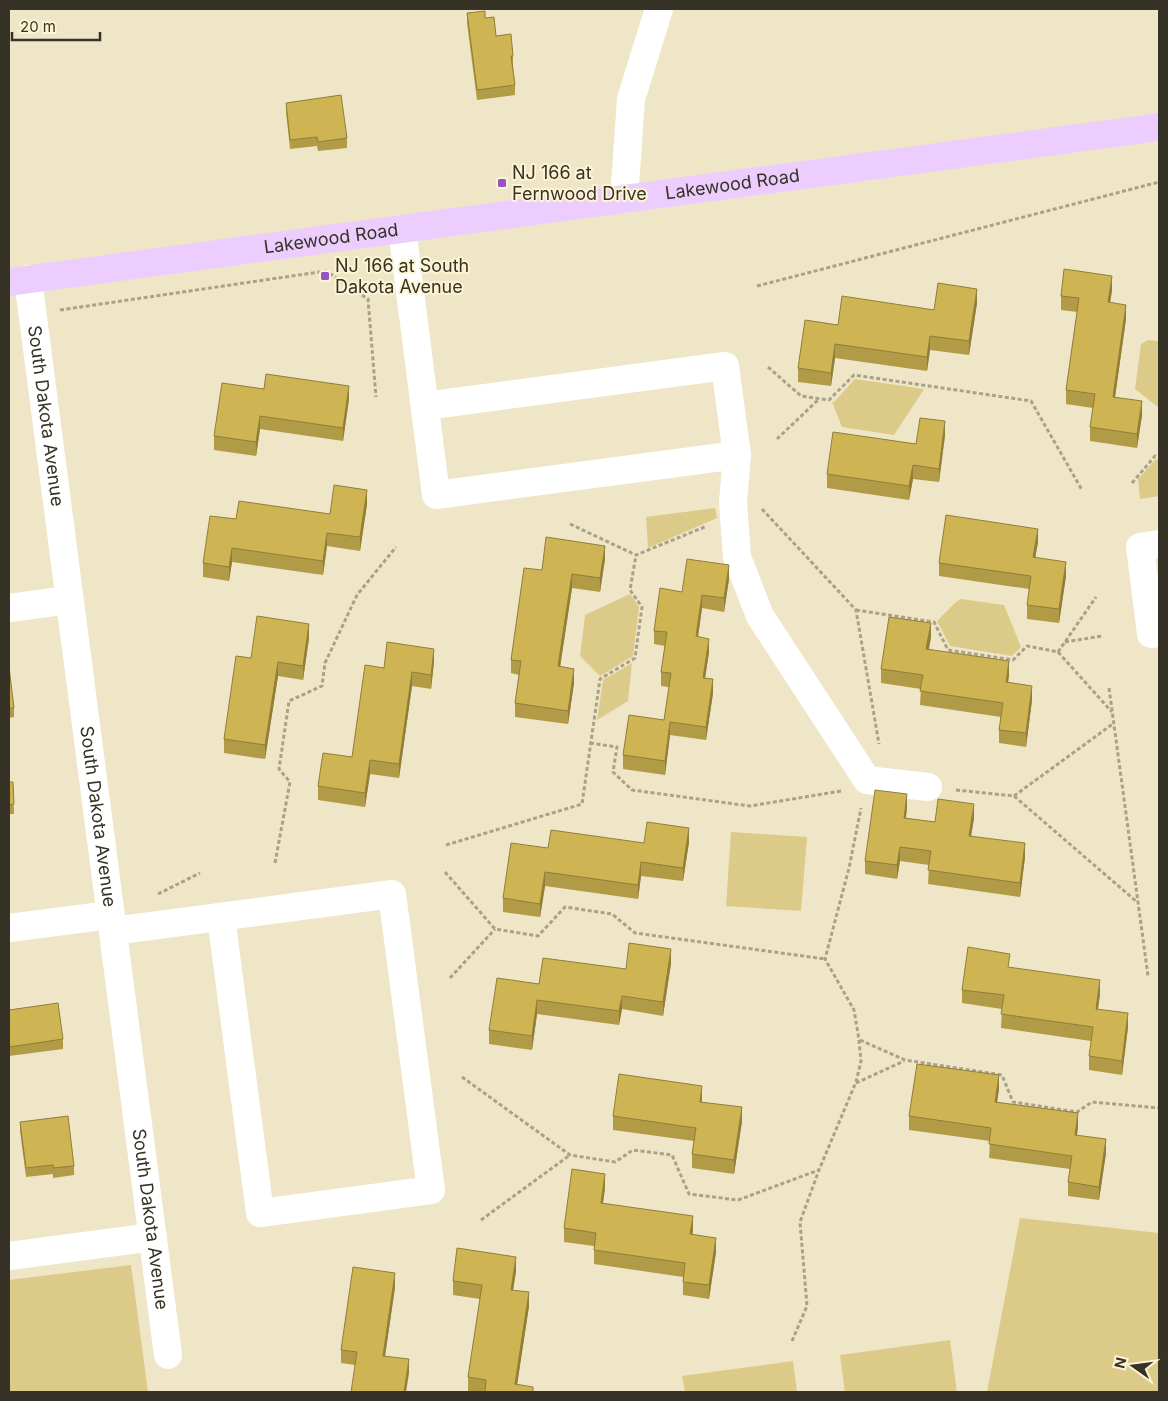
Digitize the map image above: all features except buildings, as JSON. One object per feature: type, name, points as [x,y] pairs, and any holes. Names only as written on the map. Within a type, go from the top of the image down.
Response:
[{"type":"main road","name":"Lakewood Road","points":[[18,280],[1159,127]]},
{"type":"street","points":[[624,199],[630,99],[659,9]]},
{"type":"street","points":[[402,229],[436,495],[737,455]]},
{"type":"street","name":"South Dakota Avenue","points":[[18,280],[69,600],[168,1355]]},
{"type":"street","points":[[425,406],[725,366],[737,455],[732,502],[737,557],[760,616],[866,780],[928,787]]},
{"type":"street","points":[[1159,544],[1140,547],[1151,634],[1159,633]]},
{"type":"street","points":[[9,608],[69,600]]},
{"type":"street","points":[[9,928],[221,917],[392,894],[431,1190],[260,1213],[221,917]]},
{"type":"street","points":[[9,1256],[153,1237]]},
{"type":"path","points":[[757,286],[1159,182]]},
{"type":"path","points":[[56,311],[326,271],[368,299],[376,397]]},
{"type":"path","points":[[768,367],[801,396],[829,400],[854,376],[1031,401],[1082,490]]},
{"type":"path","points":[[777,440],[819,398]]},
{"type":"path","points":[[1132,483],[1155,456],[1159,457]]},
{"type":"path","points":[[570,524],[636,555],[718,521],[732,502]]},
{"type":"path","points":[[760,506],[856,610],[880,750],[879,760],[866,780],[849,868],[825,959],[854,1010],[861,1061],[856,1083],[819,1170],[800,1222],[807,1306],[792,1341]]},
{"type":"path","points":[[275,863],[290,782],[279,770],[289,700],[322,686],[325,663],[357,595],[396,547]]},
{"type":"path","points":[[446,844],[582,804],[600,679],[636,658],[642,607],[630,590],[636,555]]},
{"type":"path","points":[[1058,652],[1096,597]]},
{"type":"path","points":[[856,610],[934,622],[948,650],[1013,660],[1027,646],[1058,652],[1112,712]]},
{"type":"path","points":[[1065,642],[1102,636]]},
{"type":"path","points":[[1109,688],[1148,976]]},
{"type":"path","points":[[1014,796],[1114,723]]},
{"type":"path","points":[[590,743],[617,747],[613,772],[632,790],[750,806],[849,790],[866,780]]},
{"type":"path","points":[[928,787],[1014,796],[1138,903]]},
{"type":"path","points":[[445,872],[495,929],[538,936],[565,907],[612,914],[635,933],[825,959]]},
{"type":"path","points":[[152,898],[200,873]]},
{"type":"path","points":[[450,978],[495,929]]},
{"type":"path","points":[[859,1040],[905,1060],[1002,1075],[1013,1102],[1077,1112],[1092,1102],[1159,1108]]},
{"type":"path","points":[[856,1083],[905,1060]]},
{"type":"path","points":[[462,1077],[570,1155],[615,1162],[633,1150],[672,1155],[689,1194],[738,1200],[819,1170]]},
{"type":"path","points":[[481,1220],[570,1155]]},
{"type":"shaded area","points":[[1148,340],[1159,341],[1159,408],[1135,389],[1141,344]]},
{"type":"shaded area","points":[[855,379],[924,389],[894,435],[842,427],[832,402]]},
{"type":"shaded area","points":[[1156,459],[1159,460],[1159,496],[1140,499],[1138,479]]},
{"type":"shaded area","points":[[715,508],[717,518],[648,548],[646,517]]},
{"type":"shaded area","points":[[630,594],[639,607],[633,656],[600,676],[580,656],[585,615]]},
{"type":"shaded area","points":[[961,599],[1004,605],[1021,647],[1012,656],[950,646],[937,621]]},
{"type":"shaded area","points":[[632,663],[628,701],[597,720],[603,680]]},
{"type":"shaded area","points":[[731,832],[807,837],[801,911],[726,906]]},
{"type":"shaded area","points":[[1020,1218],[1159,1233],[1159,1392],[987,1392]]},
{"type":"shaded area","points":[[131,1265],[148,1392],[9,1392],[9,1280]]},
{"type":"shaded area","points":[[950,1340],[957,1392],[845,1392],[840,1355]]},
{"type":"shaded area","points":[[793,1361],[797,1392],[685,1392],[682,1376]]},
{"type":"place","name":"NJ 166 at Fernwood Drive","points":[[502,183]]},
{"type":"place","name":"NJ 166 at South Dakota Avenue","points":[[325,276]]}]
